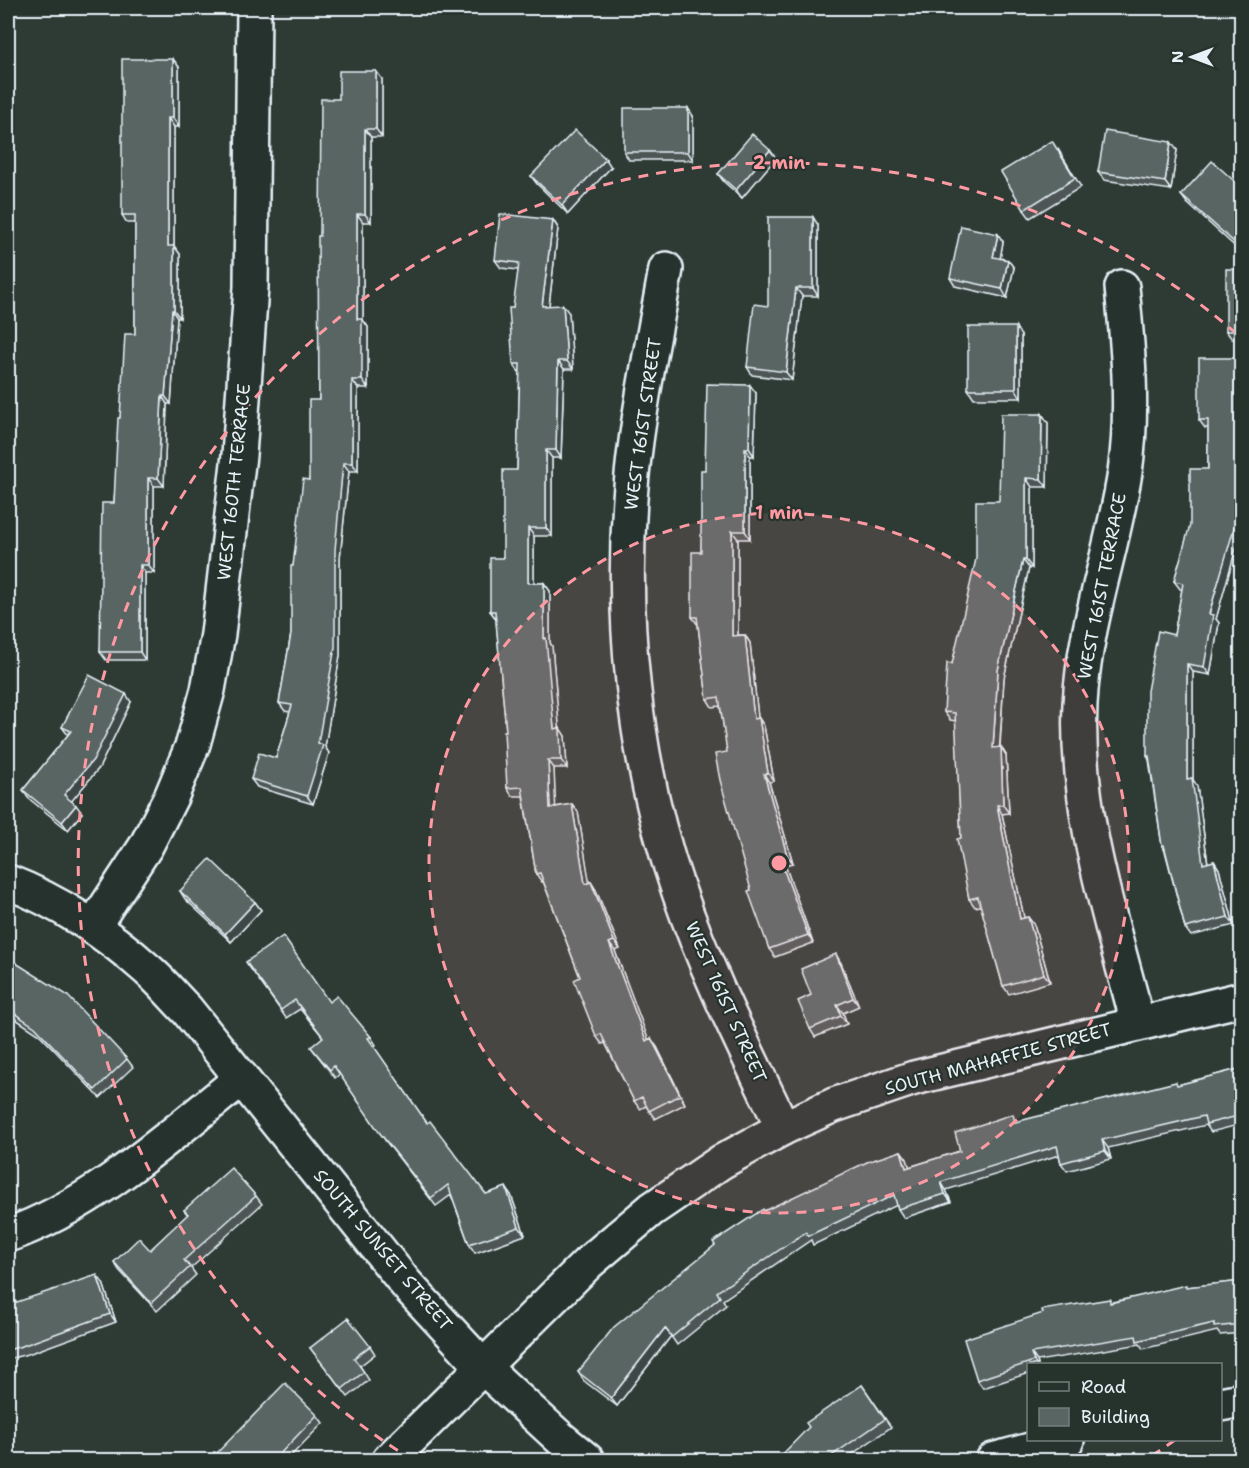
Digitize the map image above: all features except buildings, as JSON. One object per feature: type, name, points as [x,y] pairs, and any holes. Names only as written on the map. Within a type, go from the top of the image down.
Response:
[{"type":"street","name":"WEST 160TH TERRACE","points":[[93,927],[146,846],[172,795],[193,744],[205,700],[218,634],[239,455],[251,287],[254,8]]},
{"type":"street","name":"WEST 161ST STREET","points":[[666,269],[632,476],[628,560],[630,643],[639,727],[655,810],[678,890],[708,969],[783,1128]]},
{"type":"street","name":"WEST 161ST TERRACE","points":[[1122,287],[1130,369],[1130,421],[1125,473],[1085,662],[1080,704],[1081,765],[1093,850],[1138,1023]]},
{"type":"street","name":"SOUTH SUNSET STREET","points":[[8,882],[93,927],[148,970],[187,1010],[407,1285],[483,1366],[587,1461]]},
{"type":"street","name":"SOUTH MAHAFFIE STREET","points":[[483,1366],[588,1263],[652,1209],[721,1162],[783,1128],[834,1106],[914,1078],[1242,999]]},
{"type":"street","points":[[8,1235],[69,1208],[104,1186],[242,1078]]},
{"type":"street","points":[[389,1461],[483,1366]]},
{"type":"street","points":[[1222,1404],[1242,1401]]},
{"type":"street","points":[[993,1461],[1063,1441]]}]
